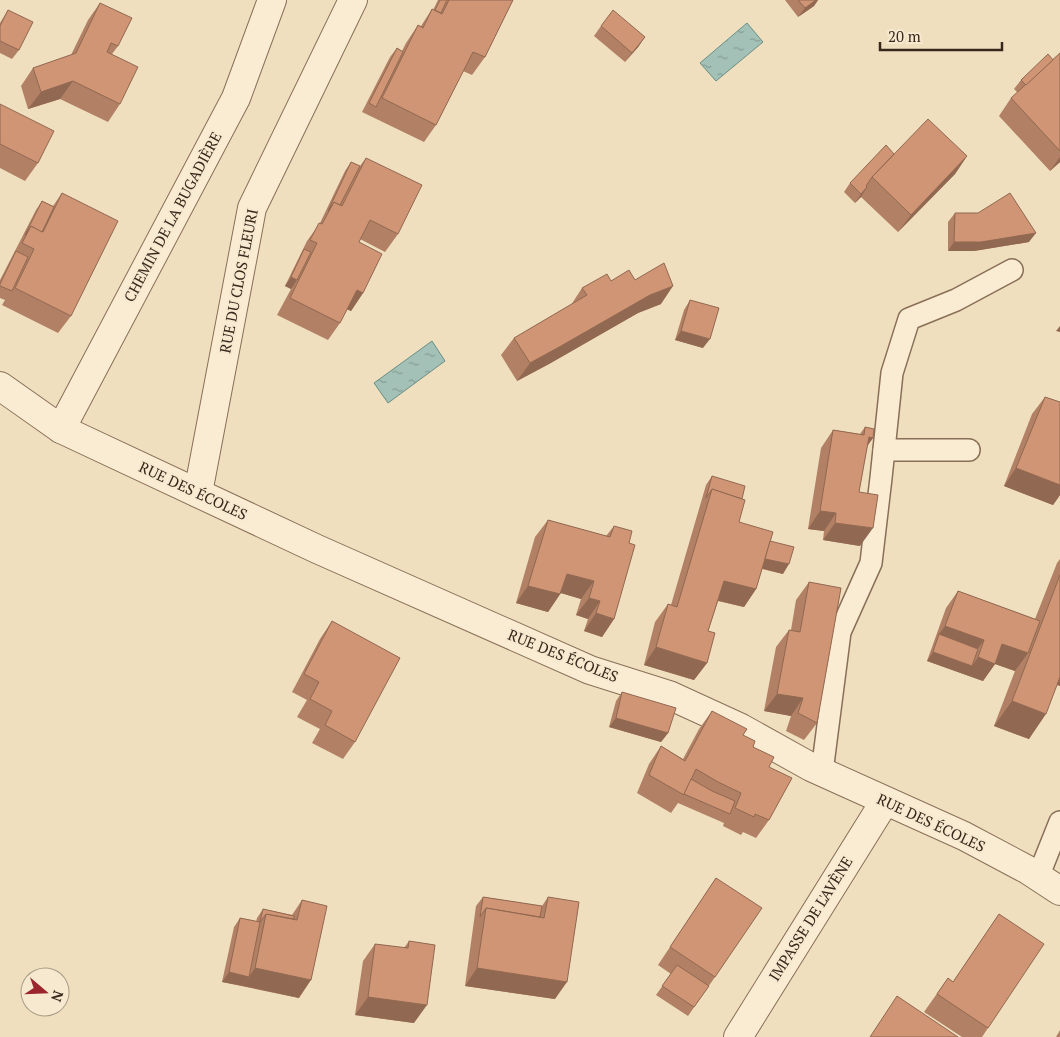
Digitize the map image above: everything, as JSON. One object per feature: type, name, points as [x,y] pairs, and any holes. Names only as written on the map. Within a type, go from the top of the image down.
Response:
[{"type":"street","name":"CHEMIN DE LA BUGADIÈRE","points":[[61,428],[236,98],[272,0]]},
{"type":"street","name":"RUE DU CLOS FLEURI","points":[[198,493],[252,208],[353,0]]},
{"type":"street","name":"RUE DES ÉCOLES","points":[[0,386],[61,428],[317,549],[590,670],[669,695],[741,728],[811,768],[964,836],[1038,877],[1060,892]]},
{"type":"street","name":"IMPASSE DE L'AVÈNE","points":[[738,1037],[885,801]]},
{"type":"lane","points":[[822,772],[840,632],[870,563],[882,478],[892,373],[909,319],[956,300],[1012,270]]},
{"type":"lane","points":[[884,450],[969,450]]},
{"type":"lane","points":[[1038,877],[1060,822]]},
{"type":"water","points":[[747,23],[763,42],[716,81],[700,63]]},
{"type":"water","points":[[432,341],[445,361],[388,403],[374,383]]},
{"type":"building","points":[[440,0],[447,0],[441,13],[435,10]]},
{"type":"building","points":[[449,0],[513,0],[485,57],[473,52],[436,125],[382,98],[418,25],[423,28],[432,9],[442,14]]},
{"type":"building","points":[[798,0],[816,0],[805,8]]},
{"type":"building","points":[[100,3],[132,18],[118,46],[111,43],[107,52],[138,67],[120,104],[73,81],[41,92],[33,68],[76,53]]},
{"type":"building","points":[[8,10],[33,22],[19,50],[0,41],[0,26]]},
{"type":"building","points":[[613,10],[645,37],[632,53],[601,26]]},
{"type":"building","points":[[397,48],[403,52],[376,107],[369,103]]},
{"type":"building","points":[[1060,53],[1060,151],[1011,98]]},
{"type":"building","points":[[1048,54],[1053,60],[1026,85],[1021,80]]},
{"type":"building","points":[[0,104],[54,131],[38,163],[0,144]]},
{"type":"building","points":[[928,119],[967,156],[911,215],[872,177]]},
{"type":"building","points":[[886,145],[894,154],[872,177],[861,194],[850,183]]},
{"type":"building","points":[[366,158],[422,185],[398,234],[370,220],[359,242],[382,254],[363,293],[357,290],[340,323],[290,298],[317,243],[310,240],[319,223],[322,224],[334,202],[342,206]]},
{"type":"building","points":[[351,162],[360,166],[340,205],[334,202],[328,211]]},
{"type":"building","points":[[62,193],[118,221],[71,316],[15,288],[34,249],[22,243],[31,226],[43,232]]},
{"type":"building","points":[[1010,193],[1036,233],[981,242],[954,242],[955,213],[978,213]]},
{"type":"building","points":[[42,201],[54,207],[42,232],[31,226],[25,235]]},
{"type":"building","points":[[304,249],[311,252],[297,280],[291,277]]},
{"type":"building","points":[[16,251],[28,257],[12,291],[0,286],[0,284]]},
{"type":"building","points":[[664,263],[673,286],[650,295],[530,363],[514,338],[587,295],[582,288],[607,274],[611,281],[629,270],[635,280]]},
{"type":"building","points":[[690,300],[719,308],[710,339],[681,331]]},
{"type":"building","points":[[1045,397],[1060,402],[1060,485],[1016,468]]},
{"type":"building","points":[[865,427],[874,429],[873,438],[869,437],[859,492],[878,495],[873,528],[835,523],[836,513],[820,511],[833,430],[864,435]]},
{"type":"building","points":[[712,476],[745,486],[742,499],[712,489],[706,498]]},
{"type":"building","points":[[712,489],[745,500],[739,522],[773,532],[756,589],[724,581],[708,631],[715,633],[707,663],[656,647],[668,604],[677,607]]},
{"type":"building","points":[[548,520],[610,537],[614,526],[632,531],[629,543],[635,545],[614,619],[596,613],[600,601],[589,598],[594,581],[567,574],[560,594],[528,586]]},
{"type":"building","points":[[770,541],[794,547],[789,564],[765,559]]},
{"type":"building","points":[[1060,575],[1060,677],[1046,714],[1012,701]]},
{"type":"building","points":[[809,582],[841,588],[817,723],[798,713],[803,698],[777,694],[789,630],[800,632]]},
{"type":"building","points":[[958,591],[1040,621],[1028,653],[1002,644],[995,664],[978,657],[984,640],[945,626]]},
{"type":"building","points":[[332,621],[400,658],[355,742],[325,725],[332,711],[310,699],[319,682],[304,674]]},
{"type":"building","points":[[939,634],[978,649],[972,666],[933,652]]},
{"type":"building","points":[[622,692],[676,708],[668,733],[616,718]]},
{"type":"building","points":[[712,711],[747,729],[743,735],[755,741],[753,747],[774,757],[769,767],[792,778],[769,820],[755,814],[754,817],[735,808],[741,793],[696,769],[684,795],[649,775],[661,746],[685,761]]},
{"type":"building","points":[[691,779],[735,801],[730,814],[684,794]]},
{"type":"building","points":[[716,878],[762,908],[715,977],[670,947]]},
{"type":"building","points":[[483,897],[542,906],[540,917],[486,908],[480,917]]},
{"type":"building","points":[[548,897],[579,902],[567,982],[477,968],[486,908],[544,918]]},
{"type":"building","points":[[302,900],[327,906],[311,980],[255,968],[266,914],[297,920]]},
{"type":"building","points":[[263,909],[294,916],[294,919],[266,914],[260,922]]},
{"type":"building","points":[[999,914],[1044,944],[988,1028],[937,994],[948,978],[953,982]]},
{"type":"building","points":[[240,918],[260,922],[249,977],[229,972]]},
{"type":"building","points":[[409,941],[435,945],[427,1005],[368,997],[375,944],[408,948]]},
{"type":"building","points":[[677,965],[709,986],[694,1007],[662,986]]},
{"type":"building","points":[[897,996],[958,1037],[870,1037]]}]
